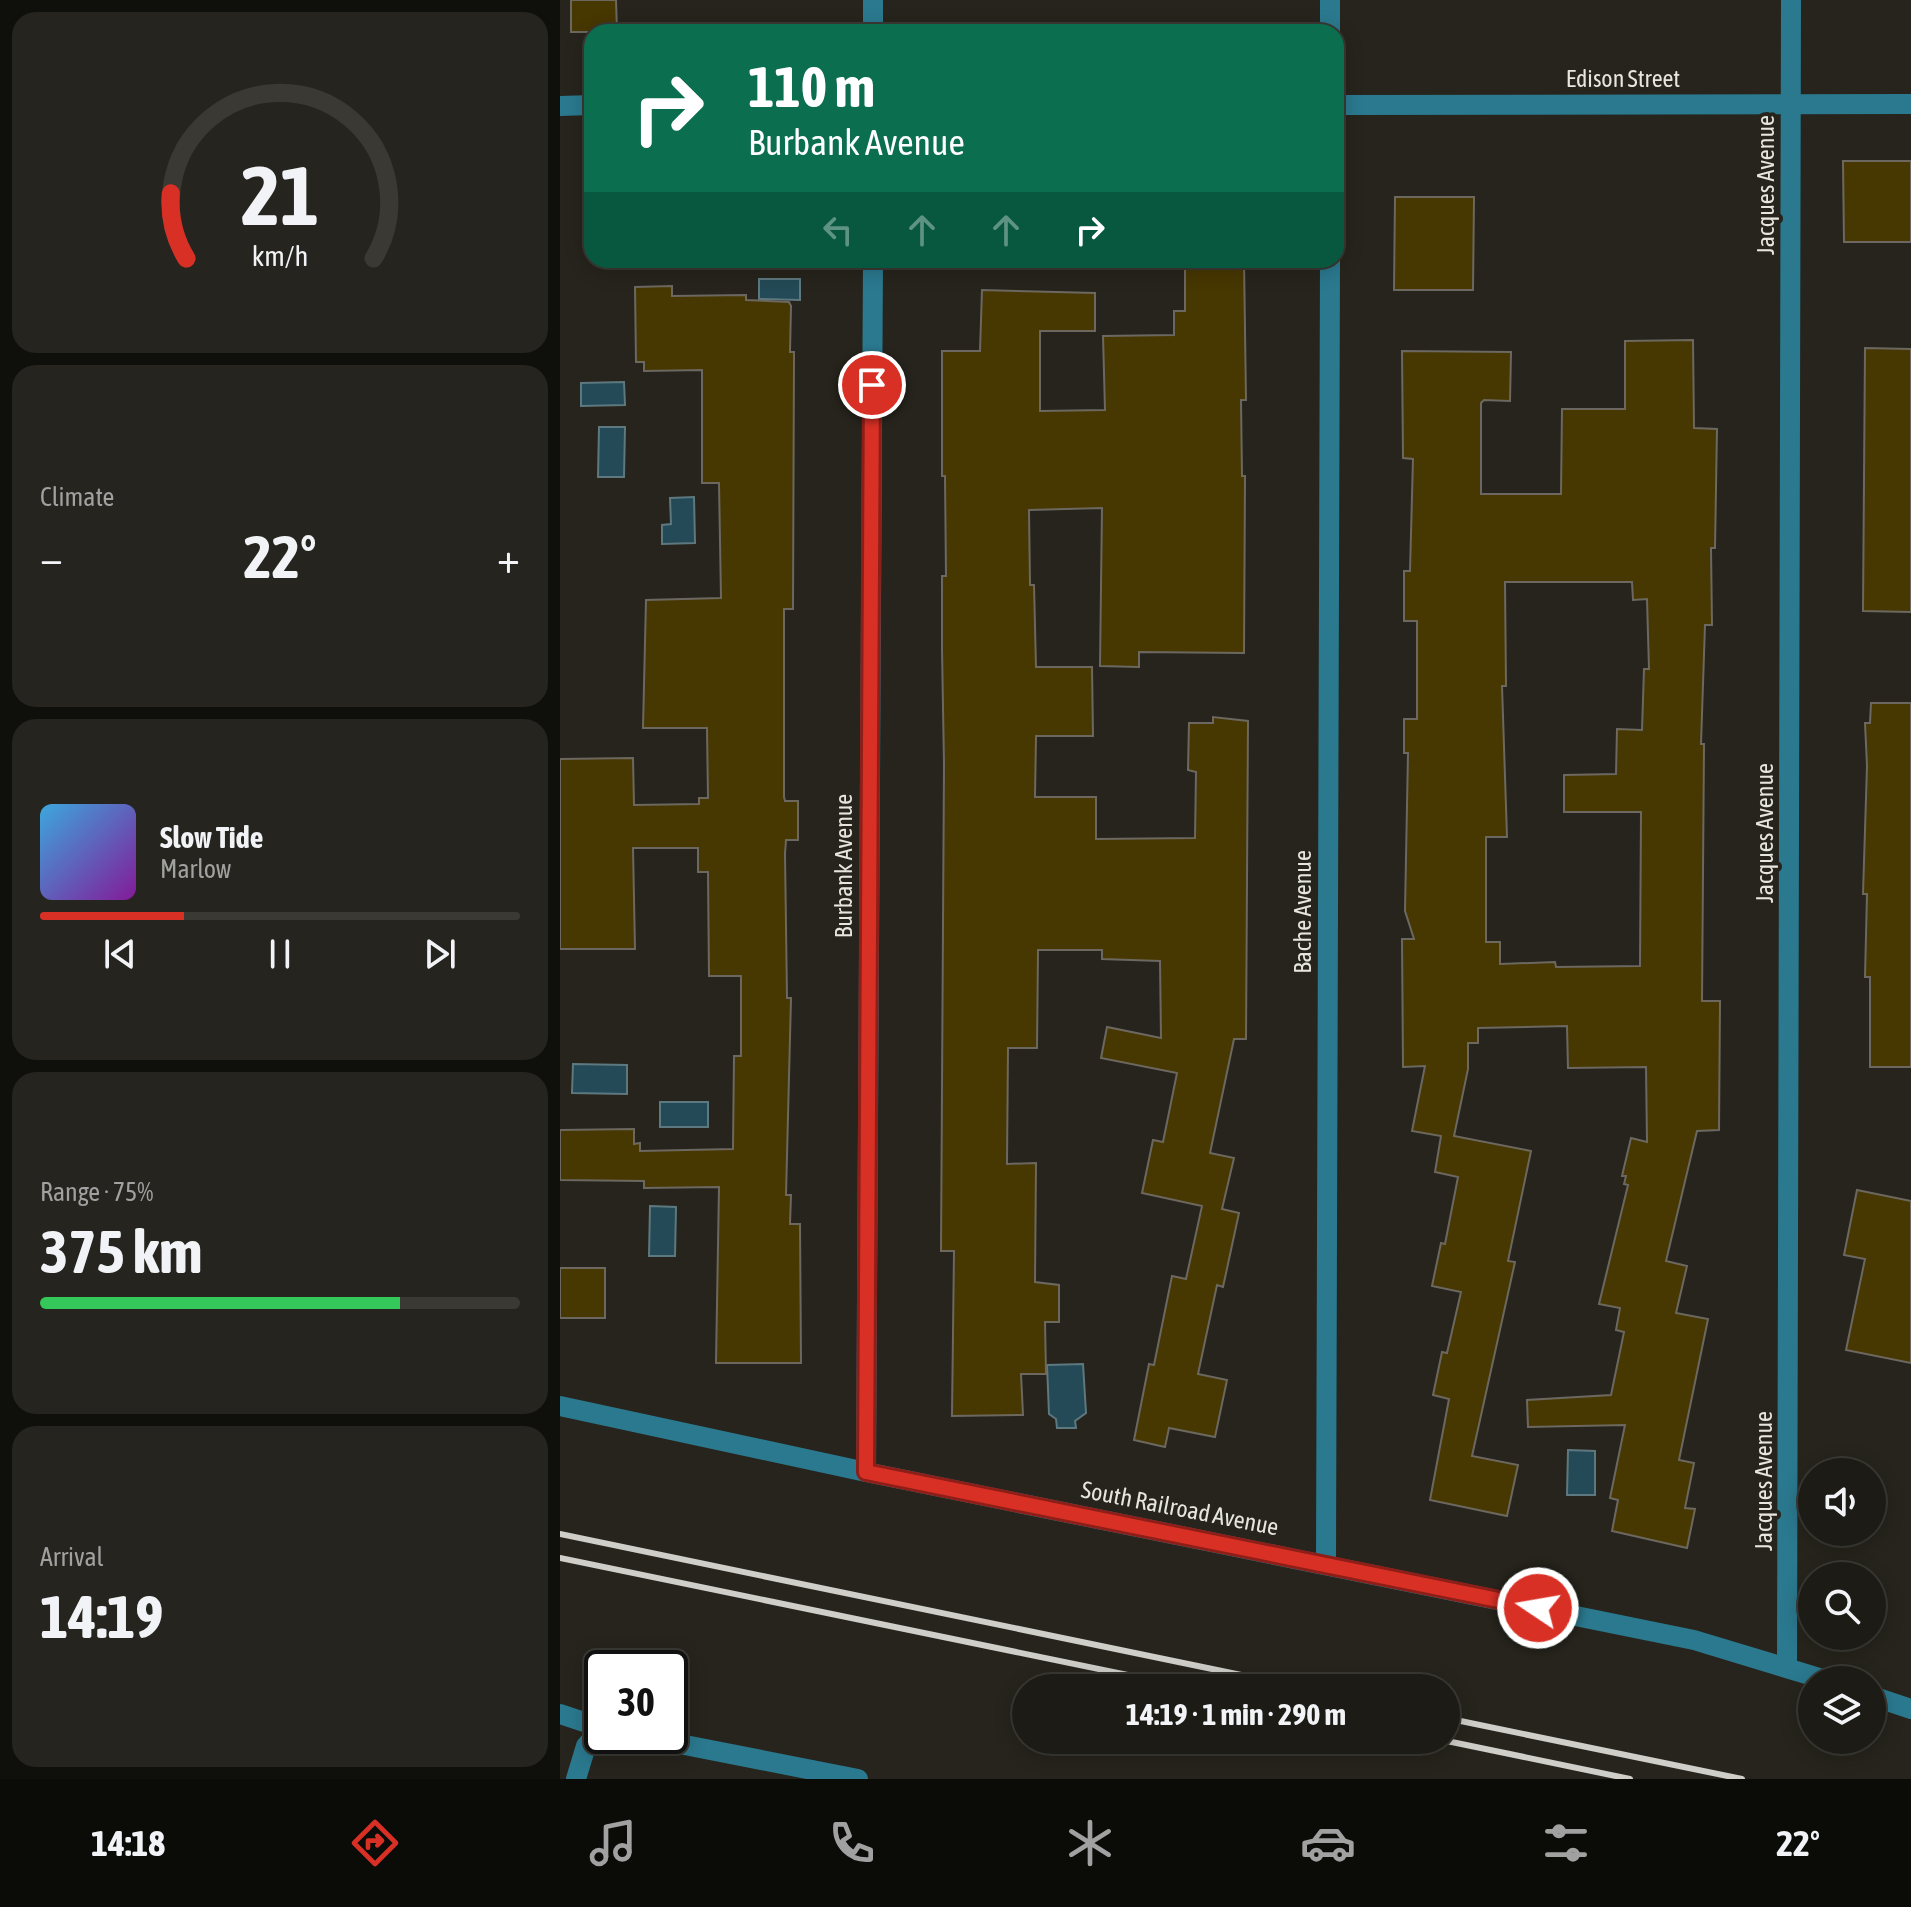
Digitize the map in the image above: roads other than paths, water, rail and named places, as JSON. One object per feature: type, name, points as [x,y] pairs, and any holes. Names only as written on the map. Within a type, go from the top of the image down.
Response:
[{"type":"street","points":[[873,0],[873,24]]},
{"type":"street","points":[[1330,0],[1330,24]]},
{"type":"street","name":"Jacques Avenue","points":[[1787,1667],[1791,0]]},
{"type":"street","name":"Edison Street","points":[[1344,105],[1911,104]]},
{"type":"street","points":[[560,106],[584,105]]},
{"type":"street","name":"Burbank Avenue","points":[[866,1472],[873,268]]},
{"type":"street","name":"Bache Avenue","points":[[1326,1563],[1330,268]]},
{"type":"street","name":"South Railroad Avenue","points":[[560,1406],[866,1472],[1694,1640],[1798,1671]]},
{"type":"street","points":[[1886,1701],[1911,1709]]},
{"type":"street","points":[[560,1714],[584,1722]]},
{"type":"street","points":[[688,1746],[858,1779]]},
{"type":"street","points":[[576,1779],[584,1753]]},
{"type":"water","points":[[759,279],[800,279],[800,300],[759,299]]},
{"type":"water","points":[[624,382],[625,405],[581,406],[581,383]]},
{"type":"water","points":[[599,427],[625,427],[624,477],[598,477]]},
{"type":"water","points":[[694,497],[695,543],[662,544],[662,525],[671,524],[670,498]]},
{"type":"water","points":[[573,1064],[627,1065],[627,1094],[572,1093]]},
{"type":"water","points":[[660,1102],[708,1102],[708,1127],[660,1127]]},
{"type":"water","points":[[650,1206],[676,1207],[675,1256],[649,1256]]},
{"type":"water","points":[[1083,1364],[1086,1413],[1075,1421],[1076,1428],[1057,1428],[1056,1419],[1049,1414],[1047,1365]]},
{"type":"water","points":[[1568,1450],[1595,1451],[1595,1495],[1567,1495]]},
{"type":"railway","points":[[560,1534],[1236,1674]]},
{"type":"railway","points":[[560,1558],[1123,1674]]},
{"type":"railway","points":[[1460,1721],[1742,1779]]},
{"type":"railway","points":[[1460,1744],[1630,1779]]}]
